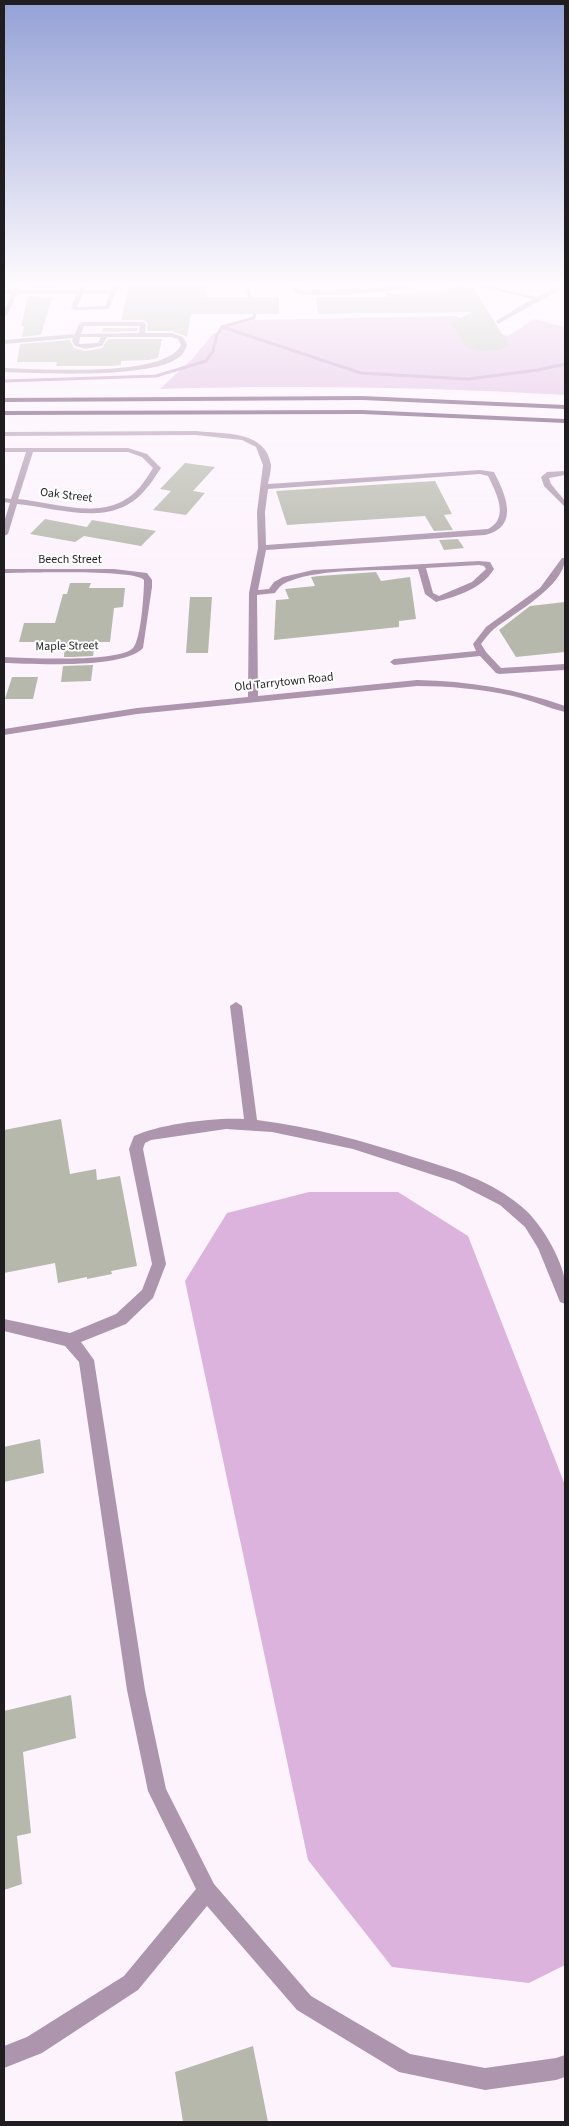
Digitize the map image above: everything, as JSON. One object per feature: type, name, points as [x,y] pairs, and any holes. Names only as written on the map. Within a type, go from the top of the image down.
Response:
[{"type":"highway","points":[[4,400],[481,396],[565,400]]},
{"type":"highway","points":[[362,398],[565,407]]},
{"type":"highway","points":[[4,413],[362,412],[565,421]]},
{"type":"highway","points":[[362,412],[565,428]]},
{"type":"street","points":[[4,434],[196,433],[230,436],[259,446],[267,465],[264,484],[262,548],[253,593],[253,698]]},
{"type":"street","name":"Oak Street","points":[[4,450],[84,449],[141,452],[157,468],[152,477],[130,501],[101,512],[71,510],[15,500],[4,500]]},
{"type":"street","points":[[4,534],[30,450]]},
{"type":"street","points":[[262,548],[470,534],[494,530],[502,522],[504,514],[499,490],[491,474],[480,472],[264,484]]},
{"type":"street","points":[[565,473],[550,474],[545,477],[547,484],[565,505]]},
{"type":"street","points":[[499,671],[482,653],[477,644],[489,629],[543,590],[565,560]]},
{"type":"street","points":[[253,593],[272,591],[277,584],[286,579],[313,572],[421,566],[479,563],[487,564],[490,569],[488,574],[460,592],[436,598],[428,594],[421,566]]},
{"type":"street","name":"Beech Street","points":[[4,571],[114,571],[136,572],[144,575],[148,580],[148,587],[139,647],[131,655]]},
{"type":"street","points":[[394,662],[482,653]]},
{"type":"street","name":"Maple Street","points":[[4,660],[111,659],[131,655]]},
{"type":"street","points":[[499,671],[565,667]]},
{"type":"street","points":[[494,689],[499,671]]},
{"type":"street","name":"Old Tarrytown Road","points":[[4,732],[137,711],[417,683],[462,684],[494,689],[565,709]]},
{"type":"street","points":[[236,1006],[251,1124]]},
{"type":"street","points":[[4,1324],[70,1340],[121,1319],[148,1294],[159,1264],[136,1149],[139,1140],[149,1135],[232,1124],[251,1124],[334,1138],[458,1177],[484,1188],[514,1208],[531,1224],[545,1249],[565,1298]]},
{"type":"street","points":[[70,1340],[86,1360],[136,1690],[157,1791],[207,1891],[304,2003],[407,2064],[485,2079],[556,2069],[565,2066]]},
{"type":"street","points":[[4,2057],[34,2045],[131,1983],[207,1891]]},
{"type":"shaded area","points":[[167,382],[565,382],[565,395],[464,390],[362,388],[160,389]]},
{"type":"shaded area","points":[[309,1192],[398,1192],[468,1236],[565,1485],[565,1965],[529,1983],[392,1967],[308,1860],[185,1281],[227,1213]]},
{"type":"building","points":[[185,463],[215,467],[193,491],[205,493],[186,515],[153,510],[171,491],[160,489]]},
{"type":"building","points":[[435,481],[452,514],[444,515],[453,530],[434,531],[425,516],[287,525],[276,491]]},
{"type":"building","points":[[45,519],[87,527],[92,520],[156,531],[141,546],[84,536],[75,542],[30,534]]},
{"type":"building","points":[[458,539],[464,548],[444,550],[439,540]]},
{"type":"building","points":[[376,572],[381,581],[410,577],[416,619],[399,621],[399,627],[274,640],[276,600],[289,599],[285,589],[315,586],[311,577]]},
{"type":"building","points":[[70,583],[91,583],[89,588],[125,588],[123,607],[114,608],[110,642],[95,642],[93,656],[64,657],[65,642],[19,642],[24,623],[55,623],[63,594],[67,594]]},
{"type":"building","points":[[190,597],[212,597],[208,653],[186,653]]},
{"type":"building","points":[[565,602],[565,652],[516,657],[499,630],[530,606]]},
{"type":"building","points":[[93,665],[91,681],[61,682],[63,666]]},
{"type":"building","points":[[12,677],[38,677],[33,699],[5,699]]},
{"type":"building","points":[[61,1119],[70,1174],[96,1169],[97,1180],[120,1176],[137,1266],[111,1271],[112,1274],[58,1283],[55,1263],[4,1273],[4,1130]]},
{"type":"building","points":[[40,1439],[44,1473],[4,1482],[4,1447]]},
{"type":"building","points":[[71,1695],[76,1738],[23,1752],[31,1833],[17,1836],[22,1884],[4,1890],[4,1711]]},
{"type":"building","points":[[253,2046],[268,2122],[183,2122],[175,2072]]}]
